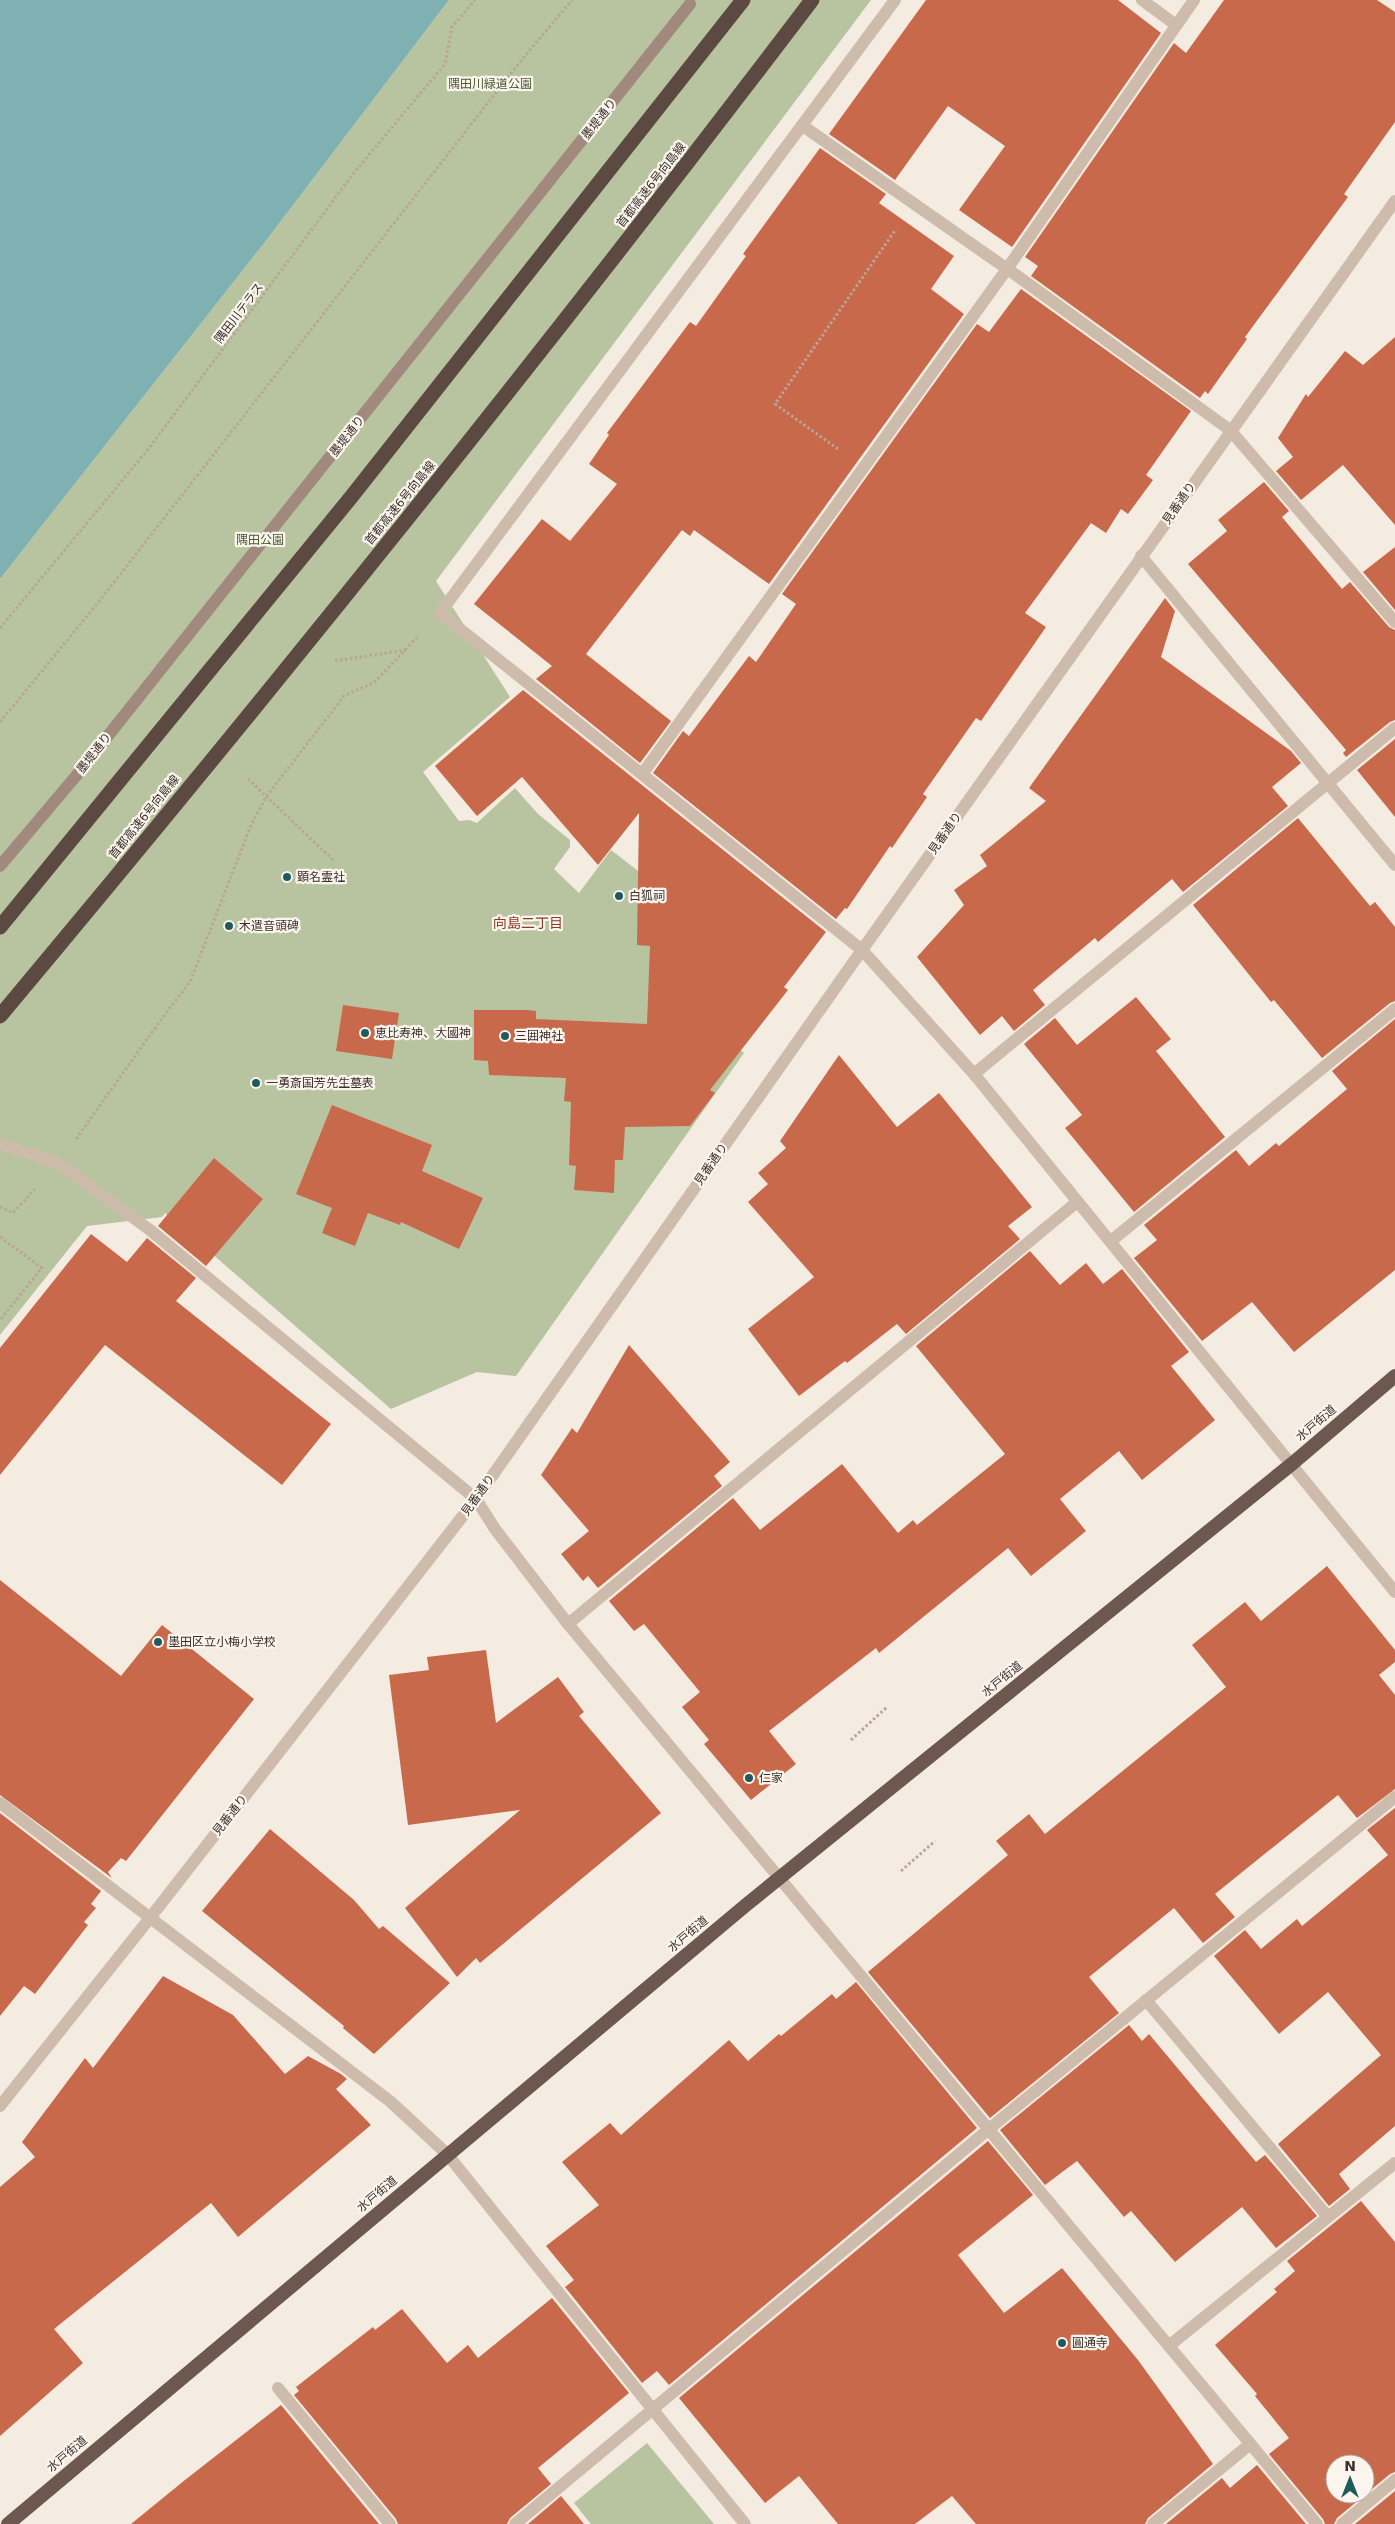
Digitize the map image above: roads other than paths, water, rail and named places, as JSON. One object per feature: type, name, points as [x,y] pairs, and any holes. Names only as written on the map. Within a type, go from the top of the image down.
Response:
[{"type":"highway","points":[[0,928],[352,496],[742,0]]},
{"type":"highway","name":"首都高速6号向島線","points":[[0,1016],[396,533],[725,114],[812,0]]},
{"type":"highway","name":"水戸街道","points":[[8,2524],[446,2154],[780,1877],[1293,1463],[1395,1376]]},
{"type":"main road","name":"墨堤通り","points":[[0,866],[76,776],[690,4]]},
{"type":"street","points":[[895,0],[440,612],[644,773],[862,950],[974,1074],[1077,1202],[1293,1463],[1395,1592]]},
{"type":"street","points":[[1142,0],[1176,25]]},
{"type":"street","points":[[644,773],[1007,269],[1194,0]]},
{"type":"street","points":[[803,126],[1007,269],[1230,430],[1395,622]]},
{"type":"street","name":"見番通り","points":[[0,2106],[150,1918],[476,1499],[1230,430],[1395,201]]},
{"type":"street","points":[[1141,556],[1395,865]]},
{"type":"street","points":[[974,1074],[1395,728]]},
{"type":"street","points":[[1111,1241],[1395,1009]]},
{"type":"street","points":[[0,1144],[58,1164],[150,1230],[476,1499],[494,1529],[568,1624],[1170,2345],[1249,2445],[1317,2524]]},
{"type":"street","points":[[568,1624],[1077,1202]]},
{"type":"street","points":[[515,2524],[989,2129],[1395,1797]]},
{"type":"street","points":[[0,1803],[390,2102],[446,2154],[745,2524]]},
{"type":"street","points":[[1146,2000],[1328,2217]]},
{"type":"street","points":[[1170,2345],[1395,2163]]},
{"type":"street","points":[[278,2388],[390,2524]]},
{"type":"street","points":[[1153,2524],[1249,2445]]},
{"type":"street","points":[[1342,2524],[1395,2480]]},
{"type":"water","points":[[0,0],[449,0],[265,242],[0,579]]},
{"type":"place","name":"顕名霊社","points":[[287,877]]},
{"type":"place","name":"白狐祠","points":[[619,896]]},
{"type":"place","name":"木遣音頭碑","points":[[229,926]]},
{"type":"place","name":"恵比寿神、大國神","points":[[365,1033]]},
{"type":"place","name":"三囲神社","points":[[505,1036]]},
{"type":"place","name":"一勇斎国芳先生墓表","points":[[256,1083]]},
{"type":"place","name":"墨田区立小梅小学校","points":[[158,1642]]},
{"type":"place","name":"仁家","points":[[749,1778]]},
{"type":"place","name":"圓通寺","points":[[1062,2343]]},
{"type":"district","name":"向島二丁目","points":[[528,923]]},
{"type":"park label","name":"隅田川緑道公園","points":[[490,84]]},
{"type":"park label","name":"隅田公園","points":[[260,540]]}]
